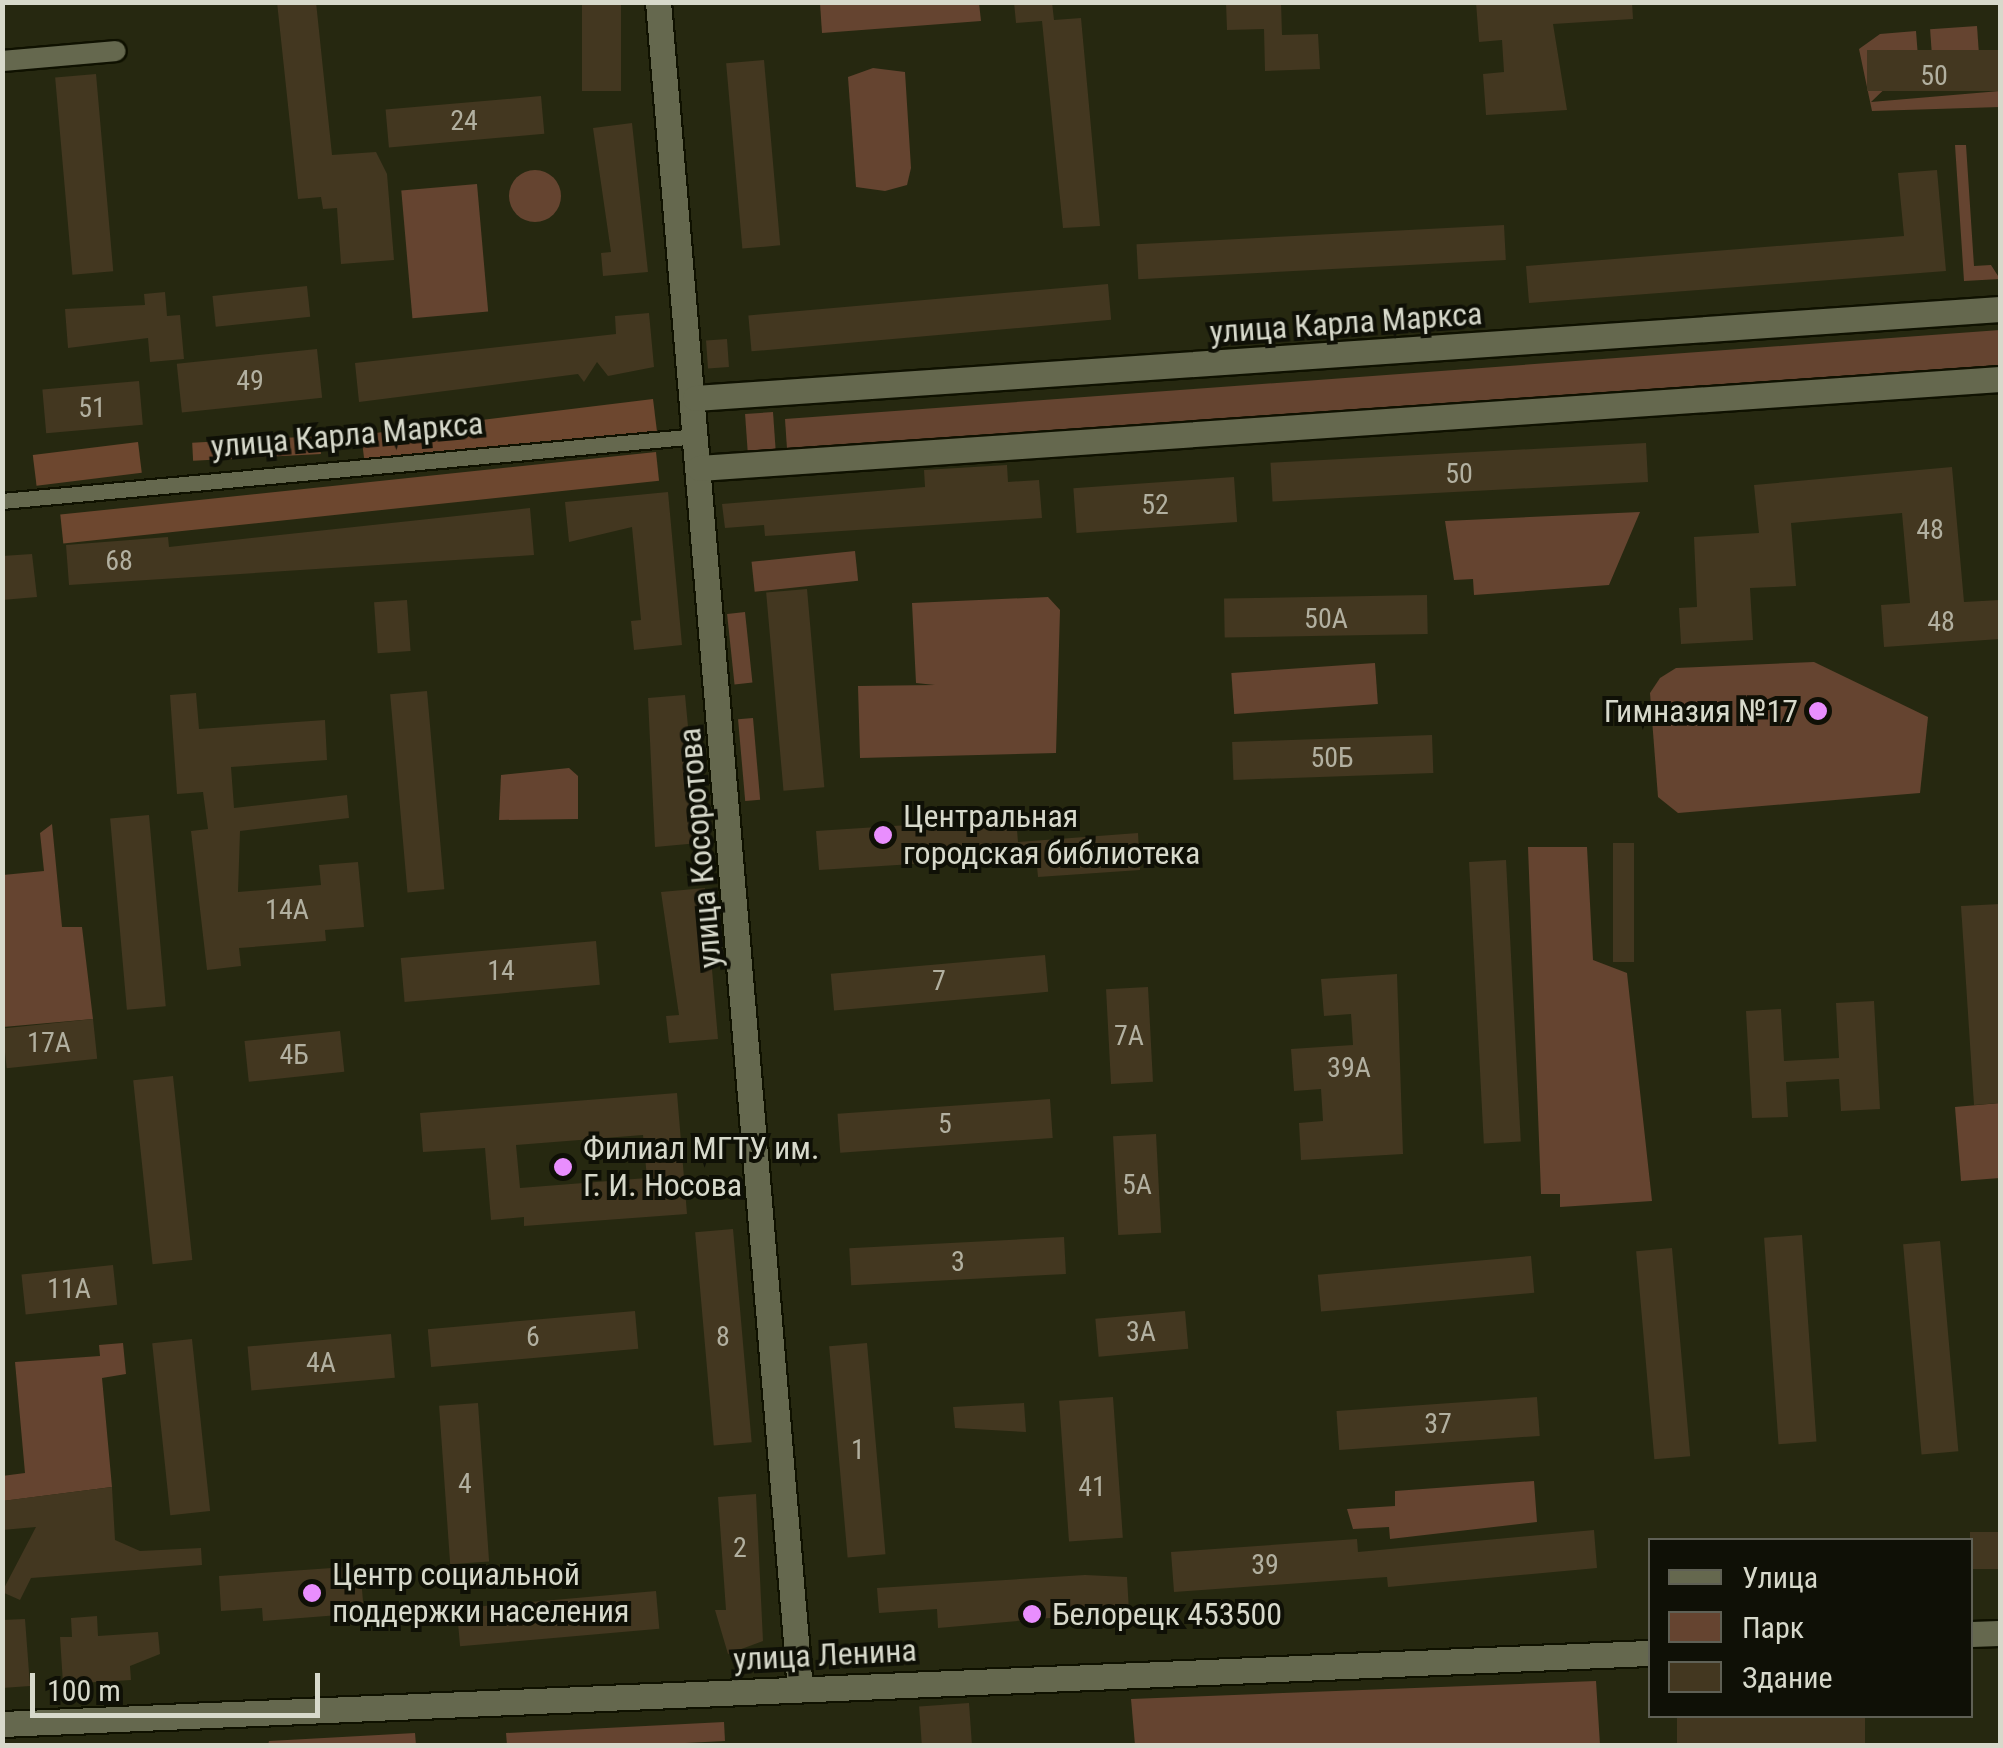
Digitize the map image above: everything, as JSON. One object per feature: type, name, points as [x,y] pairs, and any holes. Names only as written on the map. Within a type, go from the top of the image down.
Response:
[{"type":"street","name":"улица Косоротова","points":[[658,2],[695,398],[800,1688]]},
{"type":"street","points":[[2,62],[116,51]]},
{"type":"street","name":"улица Карла Маркса","points":[[695,398],[2000,309]]},
{"type":"street","points":[[699,468],[2000,379]]},
{"type":"street","name":"улица Карла Маркса","points":[[2,501],[697,436]]},
{"type":"street","points":[[1973,1634],[2000,1632]]},
{"type":"street","name":"улица Ленина","points":[[2,1724],[1648,1653]]},
{"type":"green space","points":[[820,3],[979,3],[981,21],[822,33]]},
{"type":"green space","points":[[1977,26],[1979,52],[1932,55],[1930,29]]},
{"type":"green space","points":[[1916,31],[1918,57],[1871,102],[2000,91],[2000,107],[1872,111],[1859,49],[1880,34]]},
{"type":"green space","points":[[873,68],[905,72],[911,168],[907,185],[885,191],[856,187],[848,77]]},
{"type":"green space","points":[[1955,145],[1966,145],[1974,266],[1991,265],[2000,279],[1964,281]]},
{"type":"green space","points":[[535,170],[554,177],[561,196],[554,215],[535,222],[516,215],[509,196],[516,177]]},
{"type":"green space","points":[[477,184],[488,312],[412,318],[401,191]]},
{"type":"green space","points":[[2000,330],[2000,365],[787,449],[785,419]]},
{"type":"green space","points":[[773,412],[776,453],[748,455],[745,414]]},
{"type":"green space","points":[[1640,512],[1609,585],[1474,595],[1473,579],[1454,580],[1445,521]]},
{"type":"green space","points":[[855,551],[858,581],[755,592],[752,562]]},
{"type":"green space","points":[[1048,597],[1060,610],[1056,753],[860,758],[858,686],[935,685],[916,683],[912,603]]},
{"type":"green space","points":[[745,612],[752,683],[735,684],[727,614]]},
{"type":"green space","points":[[1814,662],[1928,717],[1920,793],[1678,813],[1658,797],[1650,693],[1660,678],[1676,668]]},
{"type":"green space","points":[[1375,663],[1378,704],[1234,714],[1231,673]]},
{"type":"green space","points":[[753,718],[760,800],[745,801],[738,719]]},
{"type":"green space","points":[[569,768],[578,776],[578,819],[499,820],[501,775]]},
{"type":"green space","points":[[52,824],[62,927],[82,927],[93,1019],[3,1027],[3,875],[44,871],[40,833]]},
{"type":"green space","points":[[1528,847],[1587,847],[1593,960],[1627,973],[1652,1201],[1560,1207],[1560,1194],[1541,1194]]},
{"type":"green space","points":[[2000,1103],[2000,1178],[1961,1181],[1955,1107]]},
{"type":"green space","points":[[123,1343],[126,1374],[102,1378],[112,1487],[3,1501],[2,1476],[25,1473],[15,1362],[100,1356],[99,1345]]},
{"type":"green space","points":[[1534,1481],[1537,1522],[1390,1539],[1389,1527],[1353,1529],[1347,1509],[1395,1506],[1395,1491]]},
{"type":"green space","points":[[1596,1681],[1600,1745],[1135,1745],[1131,1699]]},
{"type":"green space","points":[[724,1722],[725,1741],[646,1745],[507,1745],[506,1733]]},
{"type":"green space","points":[[415,1733],[416,1745],[268,1745],[269,1741]]},
{"type":"shaded area","points":[[653,399],[657,432],[365,468],[361,435]]},
{"type":"shaded area","points":[[320,436],[321,454],[193,461],[192,443]]},
{"type":"shaded area","points":[[138,442],[142,473],[37,486],[33,455]]},
{"type":"shaded area","points":[[656,452],[659,481],[63,543],[60,515]]},
{"type":"building","points":[[277,2],[316,2],[332,155],[376,152],[387,174],[394,260],[341,264],[337,208],[323,209],[321,197],[298,199]]},
{"type":"building","points":[[582,2],[621,2],[621,91],[582,91]]},
{"type":"building","points":[[1014,2],[1052,2],[1054,20],[1081,18],[1100,226],[1063,228],[1042,21],[1016,23]]},
{"type":"building","points":[[1226,2],[1281,2],[1282,35],[1318,34],[1320,69],[1265,71],[1264,29],[1227,30]]},
{"type":"building","points":[[1476,2],[1632,2],[1633,19],[1553,24],[1567,110],[1486,115],[1483,74],[1504,72],[1502,40],[1479,42]]},
{"type":"building","points":[[1867,50],[2000,50],[2000,91],[1867,91]]},
{"type":"building","points":[[764,60],[780,245],[742,249],[726,63]]},
{"type":"building","points":[[96,74],[113,271],[72,275],[55,78]]},
{"type":"building","points":[[541,96],[544,134],[389,147],[386,110]]},
{"type":"building","points":[[632,123],[648,272],[603,276],[601,253],[611,252],[593,128]]},
{"type":"building","points":[[1937,170],[1946,271],[1529,303],[1526,266],[1904,236],[1898,173]]},
{"type":"building","points":[[1504,225],[1506,260],[1138,279],[1137,244]]},
{"type":"building","points":[[1108,284],[1111,320],[752,351],[748,315]]},
{"type":"building","points":[[307,286],[310,317],[216,327],[213,296]]},
{"type":"building","points":[[165,292],[167,316],[180,315],[184,359],[150,362],[148,338],[68,348],[65,309],[145,305],[144,294]]},
{"type":"building","points":[[649,313],[654,367],[608,376],[597,362],[584,382],[578,374],[359,402],[355,363],[616,334],[615,316]]},
{"type":"building","points":[[727,339],[729,367],[708,368],[706,340]]},
{"type":"building","points":[[317,349],[322,398],[182,412],[177,364]]},
{"type":"building","points":[[139,381],[143,425],[46,433],[42,389]]},
{"type":"building","points":[[1646,443],[1648,482],[1273,502],[1271,463]]},
{"type":"building","points":[[1007,465],[1008,482],[1039,480],[1042,518],[765,536],[764,525],[725,528],[722,504],[925,487],[924,470]]},
{"type":"building","points":[[1952,467],[1964,602],[2000,600],[2000,639],[1884,647],[1881,605],[1910,603],[1902,513],[1791,523],[1796,586],[1750,588],[1753,640],[1681,644],[1679,608],[1697,607],[1694,537],[1759,533],[1754,485]]},
{"type":"building","points":[[1234,477],[1237,522],[1077,533],[1073,488]]},
{"type":"building","points":[[668,492],[682,645],[634,650],[631,621],[641,620],[632,527],[569,542],[565,502]]},
{"type":"building","points":[[530,508],[534,555],[69,585],[66,545],[168,537],[169,547]]},
{"type":"building","points":[[32,554],[37,597],[2,600],[2,556]]},
{"type":"building","points":[[807,589],[824,787],[784,791],[766,593]]},
{"type":"building","points":[[1427,595],[1428,634],[1225,638],[1224,599]]},
{"type":"building","points":[[407,600],[411,651],[378,653],[374,602]]},
{"type":"building","points":[[427,691],[444,889],[407,892],[390,694]]},
{"type":"building","points":[[196,693],[199,729],[325,720],[327,760],[231,767],[234,808],[347,795],[349,818],[240,831],[238,892],[321,885],[319,865],[358,862],[364,927],[325,930],[326,941],[239,948],[241,966],[207,970],[191,831],[208,829],[203,792],[177,794],[170,695]]},
{"type":"building","points":[[685,695],[699,843],[655,847],[648,698]]},
{"type":"building","points":[[1432,735],[1433,773],[1233,780],[1232,742]]},
{"type":"building","points":[[149,815],[166,1006],[127,1010],[110,818]]},
{"type":"building","points":[[1016,818],[1018,842],[1138,833],[1140,870],[1038,877],[1036,856],[819,870],[816,831]]},
{"type":"building","points":[[1613,843],[1634,843],[1634,962],[1613,962]]},
{"type":"building","points":[[1506,860],[1521,1142],[1484,1144],[1469,862]]},
{"type":"building","points":[[705,888],[718,1039],[669,1043],[666,1016],[679,1015],[661,892]]},
{"type":"building","points":[[2000,904],[2000,1103],[1974,1105],[1961,906]]},
{"type":"building","points":[[596,941],[600,985],[405,1002],[401,958]]},
{"type":"building","points":[[1045,955],[1048,992],[834,1011],[831,974]]},
{"type":"building","points":[[1397,974],[1403,1154],[1301,1160],[1299,1123],[1323,1121],[1321,1089],[1294,1091],[1291,1049],[1353,1045],[1351,1014],[1324,1016],[1321,979]]},
{"type":"building","points":[[1148,987],[1153,1082],[1111,1084],[1106,989]]},
{"type":"building","points":[[1874,1001],[1880,1109],[1841,1111],[1839,1079],[1786,1082],[1788,1117],[1752,1118],[1746,1011],[1781,1009],[1784,1061],[1839,1058],[1836,1003]]},
{"type":"building","points":[[93,1019],[97,1059],[7,1068],[2,1029]]},
{"type":"building","points":[[340,1031],[344,1072],[249,1082],[245,1041]]},
{"type":"building","points":[[173,1076],[192,1260],[153,1264],[133,1080]]},
{"type":"building","points":[[677,1093],[687,1214],[524,1226],[524,1217],[491,1220],[485,1148],[423,1152],[420,1113]],"holes":[[[643,1135],[647,1178],[520,1188],[516,1145]]]},
{"type":"building","points":[[1050,1099],[1053,1138],[840,1153],[838,1114]]},
{"type":"building","points":[[1156,1134],[1161,1233],[1118,1235],[1113,1136]]},
{"type":"building","points":[[733,1229],[752,1442],[714,1445],[695,1232]]},
{"type":"building","points":[[1802,1235],[1816,1441],[1779,1444],[1764,1238]]},
{"type":"building","points":[[1064,1237],[1066,1274],[851,1285],[849,1248]]},
{"type":"building","points":[[1940,1241],[1958,1451],[1922,1454],[1903,1244]]},
{"type":"building","points":[[1672,1248],[1690,1456],[1654,1459],[1636,1251]]},
{"type":"building","points":[[1531,1256],[1534,1293],[1321,1312],[1318,1275]]},
{"type":"building","points":[[113,1265],[117,1305],[26,1314],[22,1275]]},
{"type":"building","points":[[635,1311],[638,1349],[431,1367],[428,1329]]},
{"type":"building","points":[[1185,1311],[1188,1349],[1099,1357],[1095,1319]]},
{"type":"building","points":[[391,1334],[395,1378],[251,1390],[248,1347]]},
{"type":"building","points":[[192,1339],[210,1511],[170,1515],[152,1343]]},
{"type":"building","points":[[867,1343],[885,1554],[848,1558],[829,1346]]},
{"type":"building","points":[[1113,1397],[1123,1538],[1069,1541],[1059,1401]]},
{"type":"building","points":[[1537,1397],[1540,1436],[1339,1450],[1336,1411]]},
{"type":"building","points":[[478,1403],[489,1562],[450,1564],[439,1406]]},
{"type":"building","points":[[1024,1403],[1026,1432],[955,1428],[953,1407]]},
{"type":"building","points":[[112,1487],[115,1540],[140,1551],[201,1548],[202,1565],[31,1578],[20,1600],[2,1592],[36,1527],[2,1530],[2,1501]]},
{"type":"building","points":[[756,1494],[763,1641],[728,1654],[715,1610],[726,1610],[718,1497]]},
{"type":"building","points":[[1594,1530],[1597,1568],[1388,1587],[1387,1577],[1174,1592],[1171,1552],[1357,1539],[1358,1552]]},
{"type":"building","points":[[1970,1532],[2000,1532],[2000,1569],[1973,1569]]},
{"type":"building","name":"Центр социальной поддержки населения","points":[[360,1566],[364,1613],[263,1621],[262,1608],[221,1611],[219,1576]]},
{"type":"building","points":[[1085,1575],[1127,1577],[1129,1611],[938,1628],[937,1609],[879,1613],[877,1588]]},
{"type":"building","points":[[656,1591],[659,1629],[460,1646],[457,1608]]},
{"type":"building","points":[[97,1616],[98,1636],[158,1632],[160,1654],[130,1666],[131,1680],[63,1684],[60,1637],[72,1637],[71,1618]]},
{"type":"building","points":[[25,1619],[30,1686],[2,1688],[2,1620]]},
{"type":"building","points":[[969,1703],[972,1746],[922,1746],[919,1706]]},
{"type":"building","points":[[1677,1718],[1865,1718],[1865,1746],[1677,1746]]},
{"type":"place","name":"Гимназия №17","points":[[1818,711]]},
{"type":"place","name":"Центральная городская библиотека","points":[[883,835]]},
{"type":"place","name":"Филиал МГТУ им. Г. И. Носова","points":[[563,1167]]},
{"type":"place","name":"Центр социальной поддержки населения","points":[[312,1593]]},
{"type":"place","name":"Белорецк 453500","points":[[1032,1614]]}]
